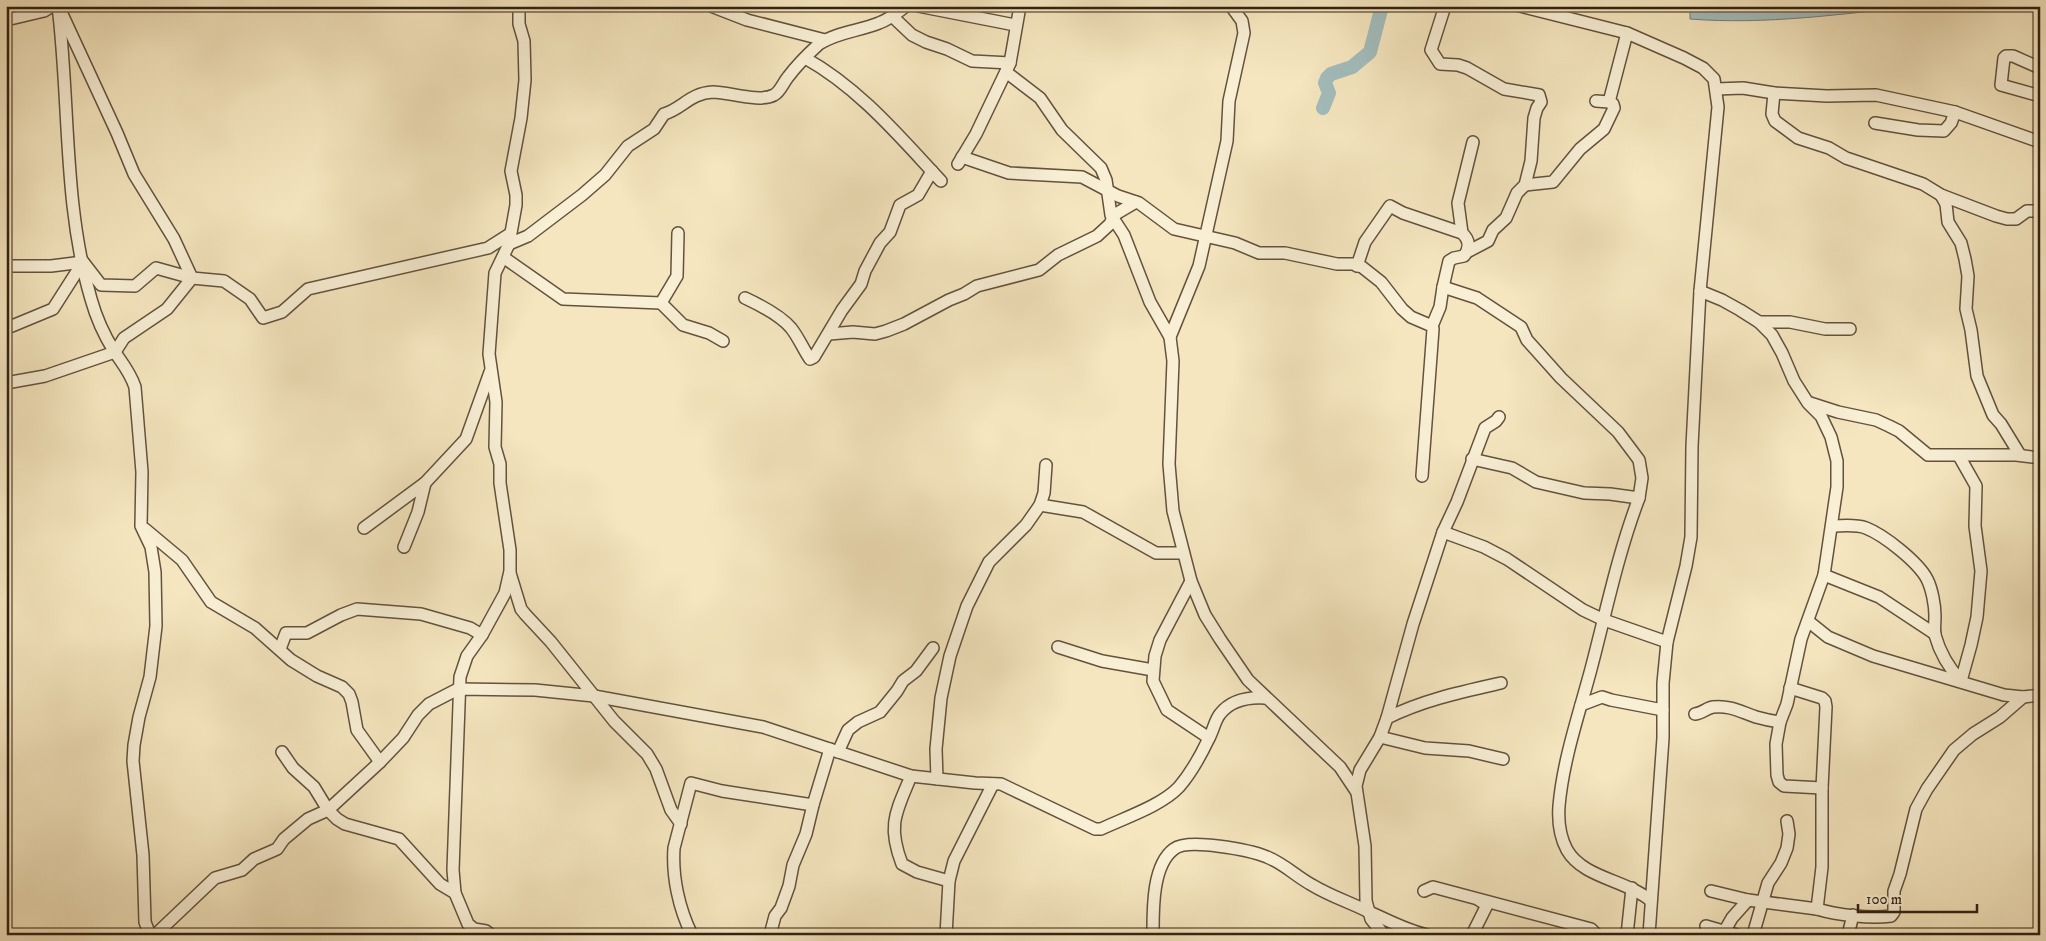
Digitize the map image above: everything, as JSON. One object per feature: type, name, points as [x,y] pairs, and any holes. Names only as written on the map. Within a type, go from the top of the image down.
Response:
[{"type":"street","points":[[6,20],[44,11],[52,6]]},
{"type":"street","points":[[58,6],[63,50],[72,204],[76,234],[91,300],[114,352],[131,375],[137,401],[142,472],[141,526],[151,547],[156,602],[154,656],[134,745],[133,761],[143,855],[145,922],[150,935]]},
{"type":"street","points":[[58,6],[134,174],[174,238],[192,278]]},
{"type":"street","points":[[491,935],[468,924],[454,892],[458,689],[467,656],[482,635],[505,593],[510,571],[510,550],[500,483],[500,464],[495,447],[495,396],[489,354],[493,284],[497,268],[509,239],[516,195],[511,171],[521,118],[525,80],[524,41],[519,24],[519,6]]},
{"type":"street","points":[[711,6],[748,20],[825,40]]},
{"type":"street","points":[[83,262],[102,285],[135,286],[156,268],[192,278],[224,281],[250,299],[263,318],[282,312],[308,289],[488,248],[509,239],[528,236],[605,175],[628,146],[656,127],[664,114],[692,97],[712,92],[762,98],[772,96],[776,94],[805,58],[825,40],[877,24],[893,17],[906,6]]},
{"type":"street","points":[[918,6],[1015,25]]},
{"type":"street","points":[[1020,6],[1008,67],[976,134],[960,161],[1009,173],[1082,177],[1108,189],[1118,196],[1136,202],[1155,214],[1171,228],[1205,238],[1235,243],[1259,253],[1285,253],[1337,264],[1357,266],[1371,273],[1381,282],[1402,309],[1411,317],[1432,326]]},
{"type":"street","points":[[1170,338],[1199,266],[1227,141],[1228,101],[1244,33],[1242,21],[1231,6]]},
{"type":"street","points":[[1422,476],[1434,329],[1432,326],[1440,307],[1442,287],[1451,259],[1461,258],[1467,252],[1488,240],[1493,230],[1506,218],[1517,193],[1525,185],[1532,153],[1534,118],[1541,102],[1539,95],[1504,90],[1468,68],[1438,62],[1431,50],[1445,6]]},
{"type":"street","points":[[1520,6],[1627,33],[1656,44],[1703,68],[1714,79],[1716,90],[1718,107],[1700,291],[1692,446],[1690,544],[1666,642],[1663,738],[1649,935]]},
{"type":"street","points":[[893,17],[912,34],[926,42],[972,61],[1008,67],[1040,98],[1068,137],[1101,168],[1108,189],[1113,217],[1124,235],[1150,302],[1170,338],[1173,361],[1169,464],[1173,512],[1192,581],[1205,615],[1248,680],[1340,767],[1356,791],[1363,822],[1366,901],[1371,919],[1384,935]]},
{"type":"street","points":[[1609,102],[1627,33]]},
{"type":"street","points":[[2040,68],[2013,56],[2006,56],[2000,82],[2001,85],[2040,96]]},
{"type":"street","points":[[805,58],[826,70],[863,99],[941,181]]},
{"type":"street","points":[[1716,90],[1743,88],[1774,94],[1876,95],[1955,112],[2040,142]]},
{"type":"street","points":[[1774,94],[1772,114],[1775,121],[1798,138],[1829,148],[1846,158],[1923,184],[1941,195],[2007,219],[2016,219],[2027,211],[2040,211]]},
{"type":"street","points":[[1525,185],[1553,182],[1580,149],[1607,125],[1614,108],[1613,104],[1596,101]]},
{"type":"street","points":[[1875,123],[1918,130],[1944,131],[1951,123],[1955,112]]},
{"type":"street","points":[[1462,233],[1458,203],[1473,142]]},
{"type":"street","points":[[745,298],[767,309],[786,322],[793,330],[810,359],[814,357],[842,310],[862,284],[865,271],[877,248],[890,232],[900,205],[918,196],[932,171]]},
{"type":"street","points":[[1941,195],[1946,204],[1948,222],[1961,243],[1965,259],[1968,276],[1966,309],[1973,339],[1977,376],[1993,415],[2001,424],[2020,455]]},
{"type":"street","points":[[829,334],[853,332],[875,334],[886,331],[977,286],[1039,270],[1058,255],[1097,236],[1107,227],[1113,217],[1136,202]]},
{"type":"street","points":[[1357,266],[1365,242],[1390,206],[1403,213],[1462,233],[1468,240],[1467,252]]},
{"type":"street","points":[[661,303],[677,276],[678,233]]},
{"type":"street","points":[[503,257],[563,299],[661,303],[683,325],[709,333],[723,341]]},
{"type":"street","points":[[6,266],[51,266],[83,262]]},
{"type":"street","points":[[6,327],[54,309],[83,262]]},
{"type":"street","points":[[6,383],[45,376],[114,352],[124,338],[167,308],[192,278]]},
{"type":"street","points":[[1442,287],[1477,298],[1520,327],[1527,340],[1561,378],[1618,432],[1639,460],[1642,478],[1639,498],[1582,705],[1562,786],[1559,808],[1561,838],[1567,850],[1577,862],[1632,888],[1650,900]]},
{"type":"street","points":[[1700,291],[1722,300],[1759,322],[1772,335],[1794,381],[1808,403],[1821,416],[1831,437],[1837,461],[1837,487],[1824,575],[1801,639],[1776,744],[1779,782],[1784,786],[1822,788]]},
{"type":"street","points":[[1759,322],[1790,322],[1825,329],[1850,329]]},
{"type":"street","points":[[364,528],[425,483],[466,439],[490,371]]},
{"type":"street","points":[[1808,403],[1876,420],[1899,431],[1928,455],[2020,455],[2040,458]]},
{"type":"street","points":[[1356,791],[1360,770],[1380,737],[1387,718],[1413,624],[1443,532],[1457,502],[1485,428],[1499,417]]},
{"type":"street","points":[[1959,456],[1976,486],[1974,526],[1981,571],[1977,617],[1972,645],[1961,682]]},
{"type":"street","points":[[1472,459],[1512,468],[1536,482],[1555,487],[1584,493],[1639,498]]},
{"type":"street","points":[[937,779],[936,749],[941,698],[950,656],[967,606],[989,562],[1026,525],[1040,505],[1044,493],[1046,464]]},
{"type":"street","points":[[404,547],[418,512],[425,483]]},
{"type":"street","points":[[1040,505],[1083,512],[1156,552],[1183,553]]},
{"type":"street","points":[[1832,526],[1850,525],[1865,528],[1881,536],[1914,563],[1927,579],[1932,594],[1935,634],[1944,659],[1961,682]]},
{"type":"street","points":[[141,526],[182,560],[211,602],[255,628],[291,660],[318,676],[342,687],[349,694],[357,730],[380,762]]},
{"type":"street","points":[[1443,532],[1484,547],[1507,559],[1576,605],[1604,620],[1666,642]]},
{"type":"street","points":[[510,571],[521,609],[552,642],[614,722],[648,754],[656,769],[671,810],[681,824]]},
{"type":"street","points":[[1824,575],[1879,597],[1935,634]]},
{"type":"street","points":[[1192,581],[1160,640],[1153,670],[1153,682],[1167,710],[1209,738]]},
{"type":"street","points":[[280,649],[286,633],[307,633],[340,615],[357,609],[421,614],[470,628],[482,635]]},
{"type":"street","points":[[1808,621],[1828,637],[1864,652],[1998,693],[2023,697],[2040,695]]},
{"type":"street","points":[[1058,647],[1102,661],[1153,670]]},
{"type":"street","points":[[770,935],[775,916],[781,908],[789,886],[793,865],[806,834],[813,806],[834,751],[848,730],[858,722],[880,712],[896,693],[903,681],[916,671],[933,648]]},
{"type":"street","points":[[1387,718],[1428,701],[1501,683]]},
{"type":"street","points":[[1790,688],[1822,698],[1825,701],[1822,867],[1817,909]]},
{"type":"street","points":[[155,935],[215,878],[242,870],[254,859],[277,849],[284,839],[308,819],[328,810],[403,738],[428,704],[458,689],[535,690],[594,696],[763,727],[911,776],[993,784],[1015,790],[1091,828],[1101,828],[1150,806],[1178,788],[1209,738],[1220,714],[1245,698],[1265,698]]},
{"type":"street","points":[[1582,705],[1602,696],[1611,700],[1663,710]]},
{"type":"street","points":[[1712,891],[1748,900],[1853,915],[1891,916],[1894,912],[1894,891],[1916,809],[1927,789],[1954,750],[2023,697]]},
{"type":"street","points":[[1695,714],[1704,712],[1710,707],[1729,707],[1754,716],[1780,722]]},
{"type":"street","points":[[1380,737],[1425,748],[1469,751],[1503,759]]},
{"type":"street","points":[[282,752],[293,768],[314,787],[328,810],[345,824],[399,839],[440,884],[454,892]]},
{"type":"street","points":[[911,776],[894,821],[893,833],[896,849],[902,864],[917,872],[949,881]]},
{"type":"street","points":[[692,935],[680,903],[673,857],[690,785],[692,783],[722,791],[813,806]]},
{"type":"street","points":[[946,935],[949,881],[954,861],[993,784]]},
{"type":"street","points":[[1753,935],[1768,883],[1781,863],[1787,848],[1789,834],[1787,821]]},
{"type":"street","points":[[1153,935],[1155,891],[1158,873],[1168,854],[1176,847],[1186,844],[1222,846],[1269,858],[1313,886],[1405,930],[1427,935]]},
{"type":"street","points":[[1424,892],[1433,887],[1591,929],[1597,935]]},
{"type":"street","points":[[1627,935],[1632,888]]},
{"type":"street","points":[[1472,935],[1487,905],[1478,899]]},
{"type":"street","points":[[1724,932],[1732,918],[1748,900]]},
{"type":"street","points":[[1848,935],[1853,915]]},
{"type":"street","points":[[1706,926],[1737,935]]},
{"type":"water","points":[[1685,6],[1917,6],[1804,18],[1747,21],[1690,19],[1690,11],[1684,10]]},
{"type":"waterway","points":[[1323,108],[1329,93],[1325,83],[1327,78],[1331,74],[1352,67],[1370,52],[1382,6]]}]
